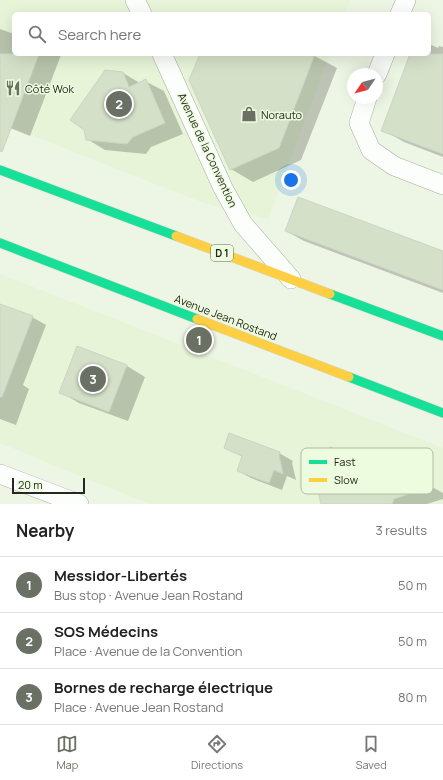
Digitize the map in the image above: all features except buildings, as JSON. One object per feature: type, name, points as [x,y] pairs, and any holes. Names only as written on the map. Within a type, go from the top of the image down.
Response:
[{"type":"main road","name":"D 1","points":[[0,170],[443,336]]},
{"type":"main road","name":"Avenue Jean Rostand","points":[[0,243],[443,413]]},
{"type":"street","points":[[136,0],[141,12]]},
{"type":"street","points":[[401,12],[406,0]]},
{"type":"street","points":[[378,68],[383,56]]},
{"type":"street","name":"Avenue de la Convention","points":[[166,62],[223,188],[240,218],[291,279]]},
{"type":"street","points":[[365,104],[359,123],[371,150],[394,166],[443,185]]},
{"type":"street","points":[[0,474],[79,504]]},
{"type":"shaded area","points":[[0,0],[350,0],[346,12],[12,12],[12,56],[329,56],[268,219],[204,203],[0,123]]},
{"type":"shaded area","points":[[0,274],[443,448],[443,504],[149,504],[0,443]]},
{"type":"traffic: fast","points":[[0,170],[176,236]]},
{"type":"traffic: fast","points":[[0,243],[197,319]]},
{"type":"traffic: fast","points":[[330,294],[443,336]]},
{"type":"traffic: fast","points":[[349,377],[443,413]]},
{"type":"traffic: slow","points":[[176,236],[330,294]]},
{"type":"traffic: slow","points":[[197,319],[349,377]]},
{"type":"place","name":"Côté Wok","points":[[13,88]]},
{"type":"place","name":"SOS Médecins","points":[[119,104]]},
{"type":"place","name":"Norauto","points":[[249,114]]},
{"type":"place","name":"Messidor-Libertés","points":[[199,340]]},
{"type":"place","name":"Bornes de recharge électrique","points":[[93,379]]}]
